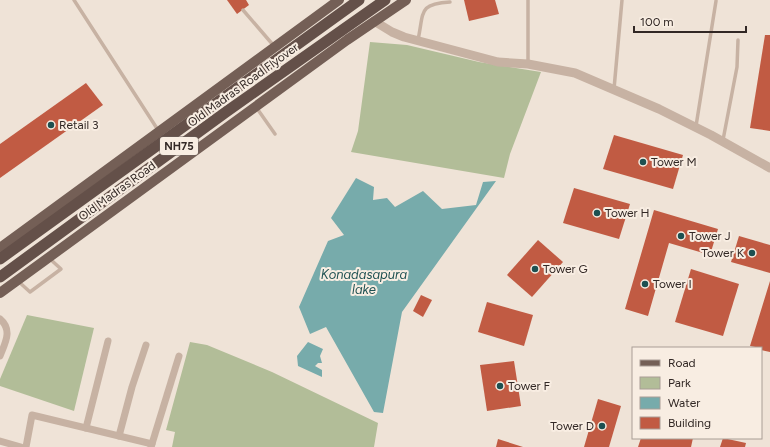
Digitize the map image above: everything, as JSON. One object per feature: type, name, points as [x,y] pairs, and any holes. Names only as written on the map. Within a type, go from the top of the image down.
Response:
[{"type":"highway","name":"Old Madras Road Flyover","points":[[0,276],[226,112],[385,0]]},
{"type":"highway","name":"Old Madras Road Flyover","points":[[0,259],[356,2]]},
{"type":"main road","points":[[0,248],[339,0]]},
{"type":"main road","name":"Old Madras Road","points":[[0,293],[406,0]]},
{"type":"street","points":[[374,22],[392,32],[498,62],[528,64],[575,73],[614,89],[695,127],[770,168]]},
{"type":"street","points":[[0,318],[7,329],[8,336],[0,356]]},
{"type":"street","points":[[86,428],[108,341]]},
{"type":"street","points":[[119,436],[132,387],[146,345]]},
{"type":"street","points":[[26,447],[32,415],[119,436],[151,446],[179,356]]},
{"type":"street","points":[[0,442],[21,447]]},
{"type":"lane","points":[[74,0],[159,132]]},
{"type":"lane","points":[[528,0],[528,64]]},
{"type":"lane","points":[[614,89],[622,0]]},
{"type":"lane","points":[[695,127],[716,1]]},
{"type":"lane","points":[[418,40],[425,10],[428,5],[433,3],[450,2]]},
{"type":"lane","points":[[244,10],[275,47]]},
{"type":"lane","points":[[723,141],[737,67],[738,40]]},
{"type":"lane","points":[[256,107],[275,134]]},
{"type":"lane","points":[[18,280],[30,292],[61,270],[49,257]]},
{"type":"green space","points":[[370,42],[407,45],[479,62],[541,72],[510,154],[504,178],[351,152],[358,131]]},
{"type":"green space","points":[[27,315],[94,328],[74,411],[0,386],[0,379]]},
{"type":"green space","points":[[190,342],[207,345],[272,372],[378,423],[374,447],[172,447],[175,432],[166,430]]},
{"type":"water","name":"Konadasapura lake","points":[[356,178],[374,187],[373,200],[387,198],[395,207],[423,191],[442,209],[476,205],[483,182],[496,181],[402,312],[383,413],[374,412],[326,327],[310,334],[299,307],[328,241],[344,235],[331,218]]},
{"type":"water","points":[[308,342],[323,349],[320,356],[322,363],[318,363],[315,366],[322,370],[322,377],[298,366],[297,356]]},
{"type":"building","points":[[227,0],[246,0],[249,5],[237,14]]},
{"type":"building","points":[[464,0],[495,0],[499,14],[469,21]]},
{"type":"building","points":[[765,35],[770,35],[770,131],[750,128]]},
{"type":"building","name":"Retail 3","points":[[86,83],[103,105],[0,178],[0,144]]},
{"type":"building","name":"Tower M","points":[[614,135],[683,155],[673,189],[603,169]]},
{"type":"building","name":"Tower H","points":[[574,188],[630,204],[619,239],[563,223]]},
{"type":"building","name":"Tower J","points":[[654,210],[718,229],[710,255],[669,243],[648,316],[625,309]]},
{"type":"building","name":"Tower K","points":[[739,236],[770,245],[770,273],[731,262]]},
{"type":"building","name":"Tower G","points":[[538,240],[563,262],[532,297],[507,275]]},
{"type":"building","points":[[691,269],[739,284],[723,336],[675,322]]},
{"type":"building","points":[[770,281],[770,352],[762,350],[762,347],[750,346]]},
{"type":"building","points":[[421,295],[432,300],[423,317],[413,311]]},
{"type":"building","points":[[487,302],[533,315],[524,346],[478,332]]},
{"type":"building","name":"Tower F","points":[[514,361],[521,406],[487,411],[480,365]]},
{"type":"building","name":"Tower D","points":[[598,399],[621,406],[609,447],[584,447]]},
{"type":"building","points":[[498,439],[523,447],[496,447]]},
{"type":"building","points":[[641,439],[693,439],[691,447],[638,447]]},
{"type":"building","points":[[723,439],[746,443],[745,447],[720,447]]},
{"type":"place","name":"Retail 3","points":[[51,125]]},
{"type":"place","name":"Tower M","points":[[643,162]]},
{"type":"place","name":"Tower H","points":[[597,213]]},
{"type":"place","name":"Tower J","points":[[681,236]]},
{"type":"place","name":"Tower K","points":[[752,253]]},
{"type":"place","name":"Tower G","points":[[535,269]]},
{"type":"place","name":"Tower I","points":[[645,284]]},
{"type":"place","name":"Tower F","points":[[500,386]]},
{"type":"place","name":"Tower D","points":[[602,426]]}]
